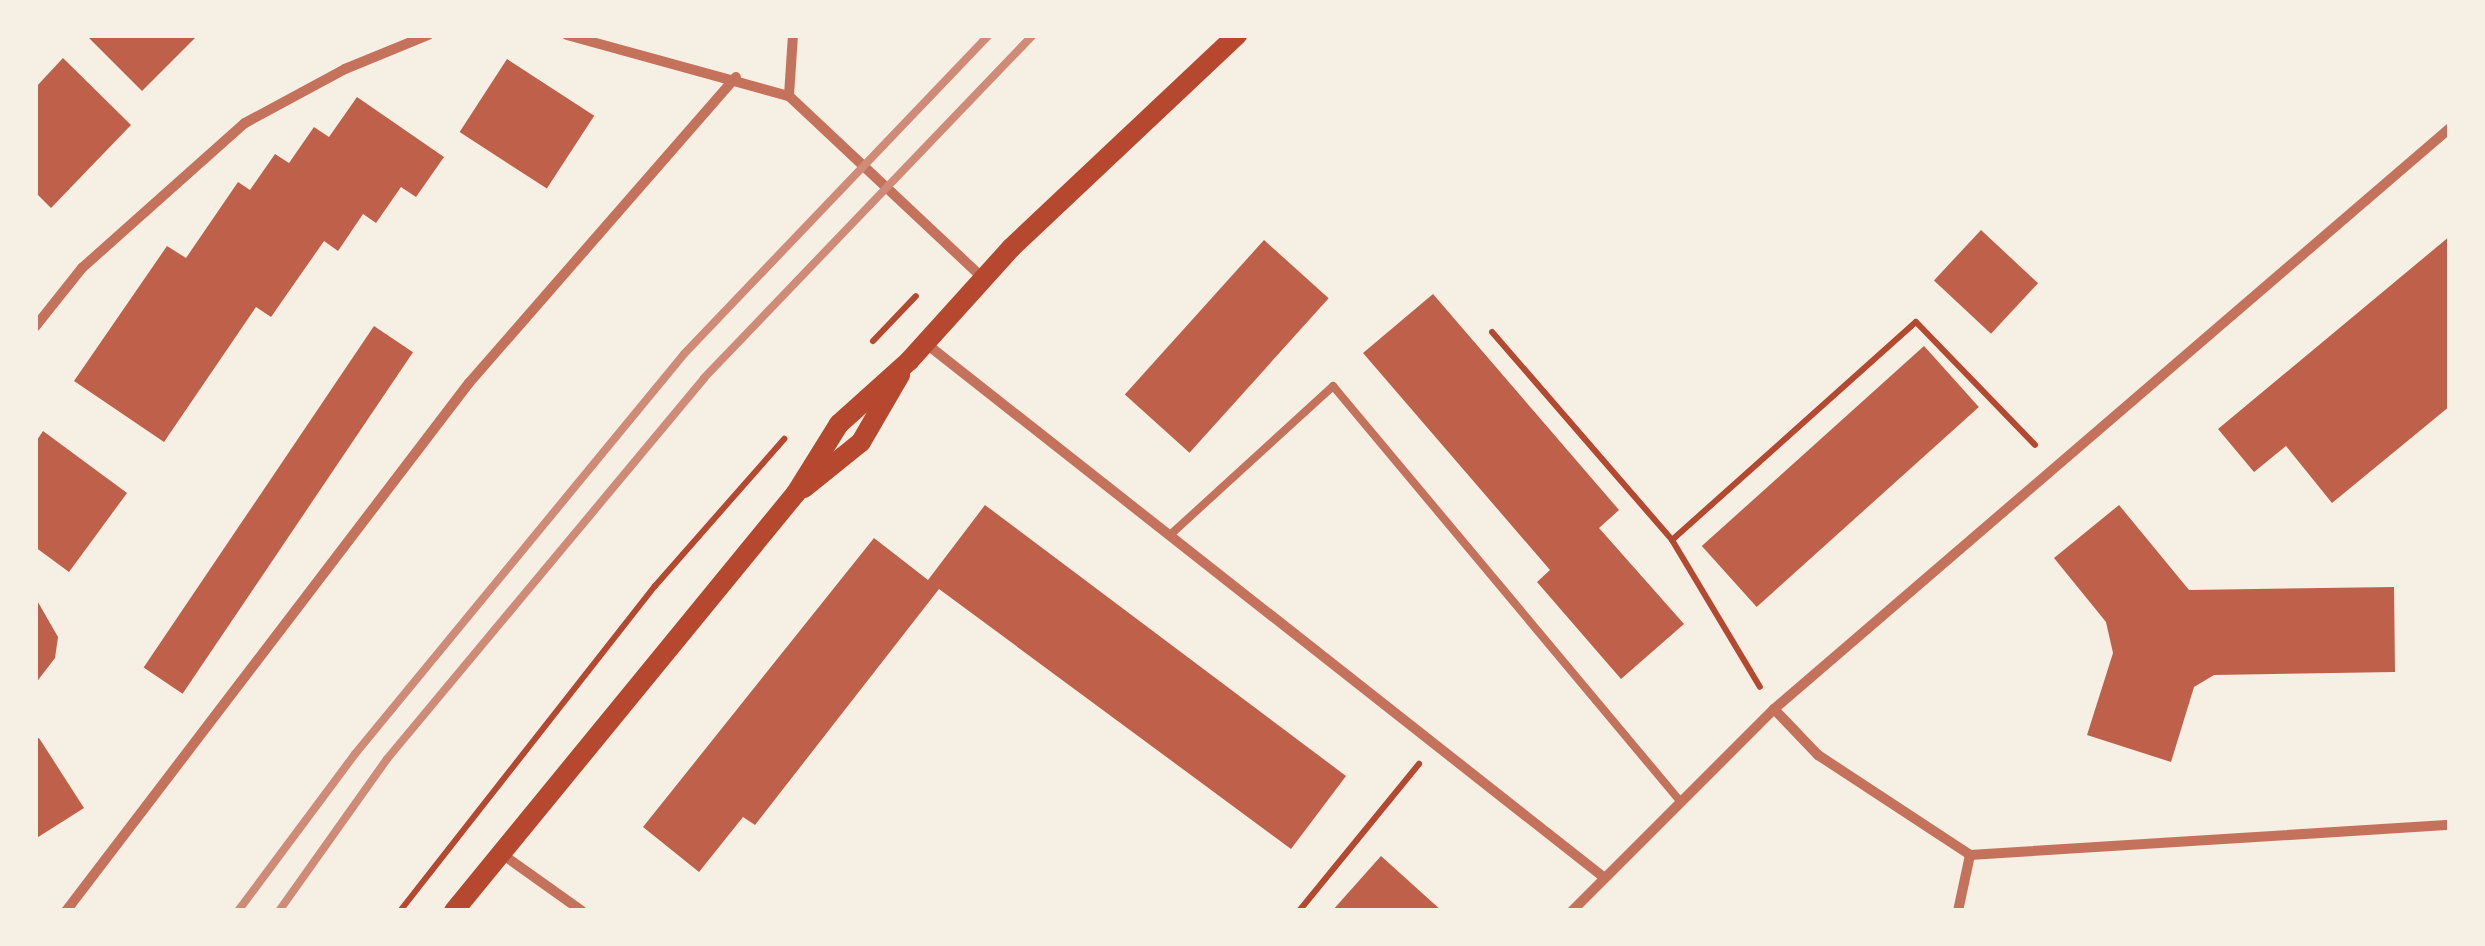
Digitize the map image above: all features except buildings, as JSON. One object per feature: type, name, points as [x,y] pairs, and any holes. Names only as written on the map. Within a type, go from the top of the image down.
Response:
[{"type":"main road","points":[[454,911],[796,494],[839,424],[908,360],[983,278],[1238,35]]},
{"type":"street","points":[[35,327],[82,268],[245,123],[344,69],[428,35]]},
{"type":"street","points":[[567,35],[736,78],[788,96],[983,278]]},
{"type":"street","points":[[788,96],[793,35]]},
{"type":"street","points":[[66,911],[444,414],[736,78]]},
{"type":"street","points":[[1572,911],[1602,876],[1774,709],[2052,463],[2450,128]]},
{"type":"street","points":[[924,342],[1602,876]]},
{"type":"street","points":[[1774,709],[1818,755],[1970,855],[2450,825]]},
{"type":"street","points":[[499,852],[582,911]]},
{"type":"street","points":[[1958,911],[1970,855]]},
{"type":"lane","points":[[1170,536],[1333,386],[1680,802]]},
{"type":"path","points":[[858,357],[909,302]]},
{"type":"path","points":[[1672,540],[1916,322],[2052,463]]},
{"type":"path","points":[[1492,332],[1672,540],[1774,709]]},
{"type":"path","points":[[400,911],[655,586],[790,432]]},
{"type":"path","points":[[1299,911],[1435,744]]},
{"type":"railway","points":[[238,911],[355,754],[684,354],[989,35]]},
{"type":"railway","points":[[279,911],[387,759],[704,378],[1033,35]]}]
